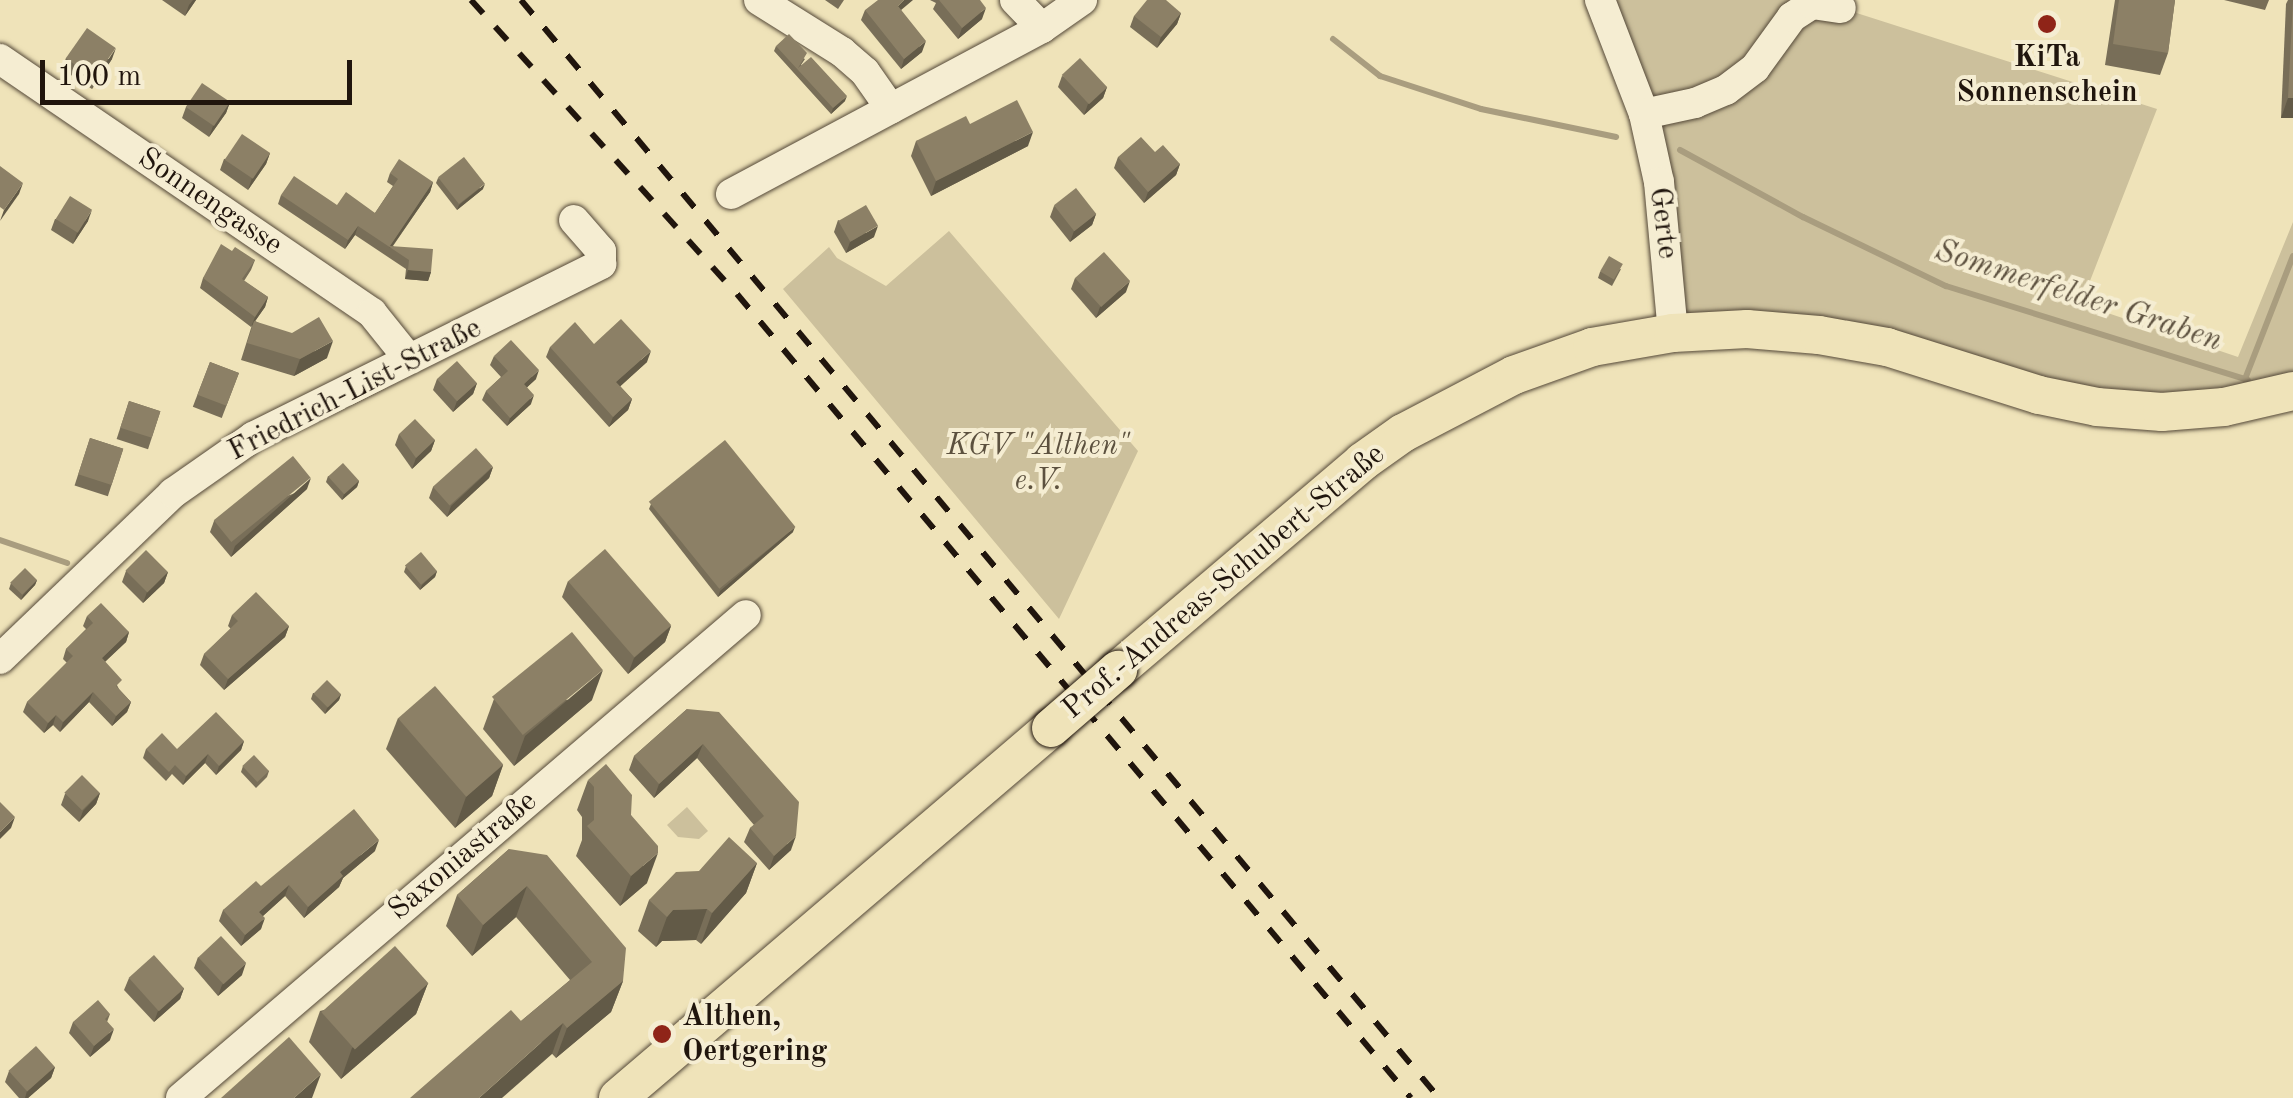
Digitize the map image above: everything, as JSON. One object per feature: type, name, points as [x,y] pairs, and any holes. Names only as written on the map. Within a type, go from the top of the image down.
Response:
[{"type":"main road","name":"Prof.-Andreas-Schubert-Straße","points":[[618,1098],[1362,462],[1403,433],[1514,375],[1592,347],[1673,333],[1747,329],[1888,348],[2039,394],[2097,407],[2162,412],[2224,408],[2293,391]]},
{"type":"street","points":[[760,0],[842,52],[864,72],[890,109]]},
{"type":"street","points":[[1014,0],[1042,28]]},
{"type":"street","points":[[730,194],[1042,28],[1082,0]]},
{"type":"street","name":"Gerte","points":[[1600,0],[1644,114],[1659,182],[1673,333]]},
{"type":"street","points":[[1644,114],[1695,103],[1726,90],[1755,68],[1792,17],[1812,4],[1841,8]]},
{"type":"street","name":"Sonnengasse","points":[[0,59],[372,313],[408,358]]},
{"type":"street","name":"Friedrich-List-Straße","points":[[0,660],[172,494],[253,438],[601,264],[600,251],[574,220]]},
{"type":"street","name":"Saxoniastraße","points":[[181,1098],[746,615]]},
{"type":"green space","points":[[1600,0],[1802,0],[1841,8],[2157,109],[2081,304],[2238,357],[2293,222],[2293,391],[2224,407],[1673,333],[1666,239]]},
{"type":"green space","name":"KGV \"Althen\" e.V.","points":[[949,231],[1138,451],[1059,619],[783,289],[829,247],[837,258],[886,286]]},
{"type":"green space","points":[[687,807],[708,831],[699,839],[678,837],[667,825]]},
{"type":"building","points":[[878,0],[904,0],[898,6],[926,41],[904,59],[865,10]]},
{"type":"building","points":[[939,0],[980,0],[986,8],[962,28]]},
{"type":"building","points":[[1147,0],[1166,0],[1181,13],[1161,37],[1134,16]]},
{"type":"building","points":[[2119,0],[2175,0],[2168,53],[2113,44]]},
{"type":"building","points":[[2293,0],[2293,98],[2288,98]]},
{"type":"building","points":[[87,28],[116,48],[94,78],[66,58]]},
{"type":"building","points":[[789,34],[807,53],[798,68],[811,57],[847,96],[833,108],[776,46]]},
{"type":"building","points":[[1080,58],[1107,87],[1089,104],[1062,75]]},
{"type":"building","points":[[202,83],[230,102],[214,126],[186,107]]},
{"type":"building","points":[[1017,100],[1033,132],[936,181],[916,141],[966,116],[970,124]]},
{"type":"building","points":[[242,134],[270,153],[253,179],[225,160]]},
{"type":"building","points":[[1141,137],[1155,152],[1163,145],[1180,164],[1148,192],[1118,157]]},
{"type":"building","points":[[464,157],[485,184],[459,204],[438,177]]},
{"type":"building","points":[[399,159],[433,182],[390,246],[433,249],[431,272],[408,270],[409,260],[358,226],[348,240],[281,195],[294,176],[337,205],[346,192],[375,213],[398,179],[390,173]]},
{"type":"building","points":[[0,166],[23,183],[4,210],[0,207]]},
{"type":"building","points":[[1076,188],[1096,214],[1074,231],[1054,205]]},
{"type":"building","points":[[70,196],[92,210],[78,233],[56,219]]},
{"type":"building","points":[[866,205],[878,226],[850,242],[838,221]]},
{"type":"building","points":[[221,244],[232,251],[235,247],[255,260],[242,279],[268,297],[255,317],[203,278]]},
{"type":"building","points":[[1104,252],[1130,281],[1101,307],[1075,278]]},
{"type":"building","points":[[1609,256],[1623,264],[1614,280],[1600,272]]},
{"type":"building","points":[[319,317],[333,341],[300,359],[247,343],[254,321],[292,333]]},
{"type":"building","points":[[621,319],[651,351],[616,382],[632,399],[613,417],[550,347],[575,322],[594,344]]},
{"type":"building","points":[[511,340],[539,370],[524,384],[534,395],[510,418],[486,391],[508,371],[494,356]]},
{"type":"building","points":[[457,361],[477,383],[457,401],[437,379]]},
{"type":"building","points":[[210,362],[239,373],[226,406],[197,395]]},
{"type":"building","points":[[129,401],[160,411],[152,438],[120,428]]},
{"type":"building","points":[[415,419],[435,440],[416,458],[399,434]]},
{"type":"building","points":[[90,438],[123,449],[112,485],[78,474]]},
{"type":"building","points":[[725,440],[795,527],[719,589],[649,502]]},
{"type":"building","points":[[476,448],[493,467],[450,505],[433,487]]},
{"type":"building","points":[[293,456],[311,478],[231,542],[214,520]]},
{"type":"building","points":[[343,463],[359,481],[344,494],[328,476]]},
{"type":"building","points":[[605,549],[671,625],[634,657],[568,581]]},
{"type":"building","points":[[146,550],[168,572],[147,592],[125,571]]},
{"type":"building","points":[[421,552],[437,571],[421,585],[405,565]]},
{"type":"building","points":[[25,568],[37,580],[22,595],[10,583]]},
{"type":"building","points":[[256,592],[289,626],[228,679],[204,654],[238,621],[232,615]]},
{"type":"building","points":[[101,603],[129,632],[102,658],[122,680],[116,686],[131,702],[116,716],[93,692],[63,722],[56,715],[48,723],[27,702],[73,656],[66,649],[93,623],[87,616]]},
{"type":"building","points":[[572,632],[603,670],[523,735],[492,697]]},
{"type":"building","points":[[327,680],[341,694],[328,708],[314,693]]},
{"type":"building","points":[[435,686],[503,764],[466,797],[398,718]]},
{"type":"building","points":[[687,709],[719,712],[799,802],[796,836],[774,856],[750,828],[764,816],[703,744],[659,784],[634,756]]},
{"type":"building","points":[[216,712],[244,741],[219,766],[208,754],[186,776],[175,765],[169,772],[146,749],[162,733],[177,749]]},
{"type":"building","points":[[254,755],[269,771],[257,782],[242,766]]},
{"type":"building","points":[[606,764],[632,795],[631,815],[658,846],[658,853],[631,876],[587,826],[594,820],[594,787],[588,780]]},
{"type":"building","points":[[82,775],[100,793],[82,810],[64,793]]},
{"type":"building","points":[[0,802],[15,817],[0,832]]},
{"type":"building","points":[[354,809],[379,840],[340,872],[343,876],[308,907],[289,885],[259,912],[265,918],[245,935],[223,910],[256,881],[261,886]]},
{"type":"building","points":[[729,837],[757,863],[712,913],[707,909],[673,910],[667,917],[649,900],[676,872],[699,871]]},
{"type":"building","points":[[509,849],[547,855],[626,948],[623,981],[567,1028],[563,1023],[479,1098],[410,1098],[511,1010],[521,1021],[592,962],[527,886],[483,925],[457,895]]},
{"type":"building","points":[[221,936],[246,963],[224,984],[198,957]]},
{"type":"building","points":[[395,946],[428,983],[355,1049],[321,1012]]},
{"type":"building","points":[[154,955],[184,988],[159,1011],[129,978]]},
{"type":"building","points":[[98,1000],[110,1014],[105,1019],[114,1029],[94,1046],[73,1022]]},
{"type":"building","points":[[289,1037],[321,1074],[294,1098],[221,1098]]},
{"type":"building","points":[[36,1046],[55,1067],[27,1092],[9,1071]]},
{"type":"waterway","name":"Sommerfelder Graben","points":[[1333,39],[1380,76],[1481,109],[1616,137]]},
{"type":"waterway","name":"Sommerfelder Graben","points":[[1680,150],[1803,217],[1946,286],[2248,380]]},
{"type":"waterway","points":[[2245,379],[2293,256]]},
{"type":"waterway","points":[[0,540],[67,563]]},
{"type":"railway","points":[[471,0],[737,294],[1411,1098]]},
{"type":"railway","points":[[521,0],[1439,1098]]},
{"type":"place","name":"KiTa Sonnenschein","points":[[2047,24]]},
{"type":"place","name":"Althen, Oertgering","points":[[662,1034]]}]
